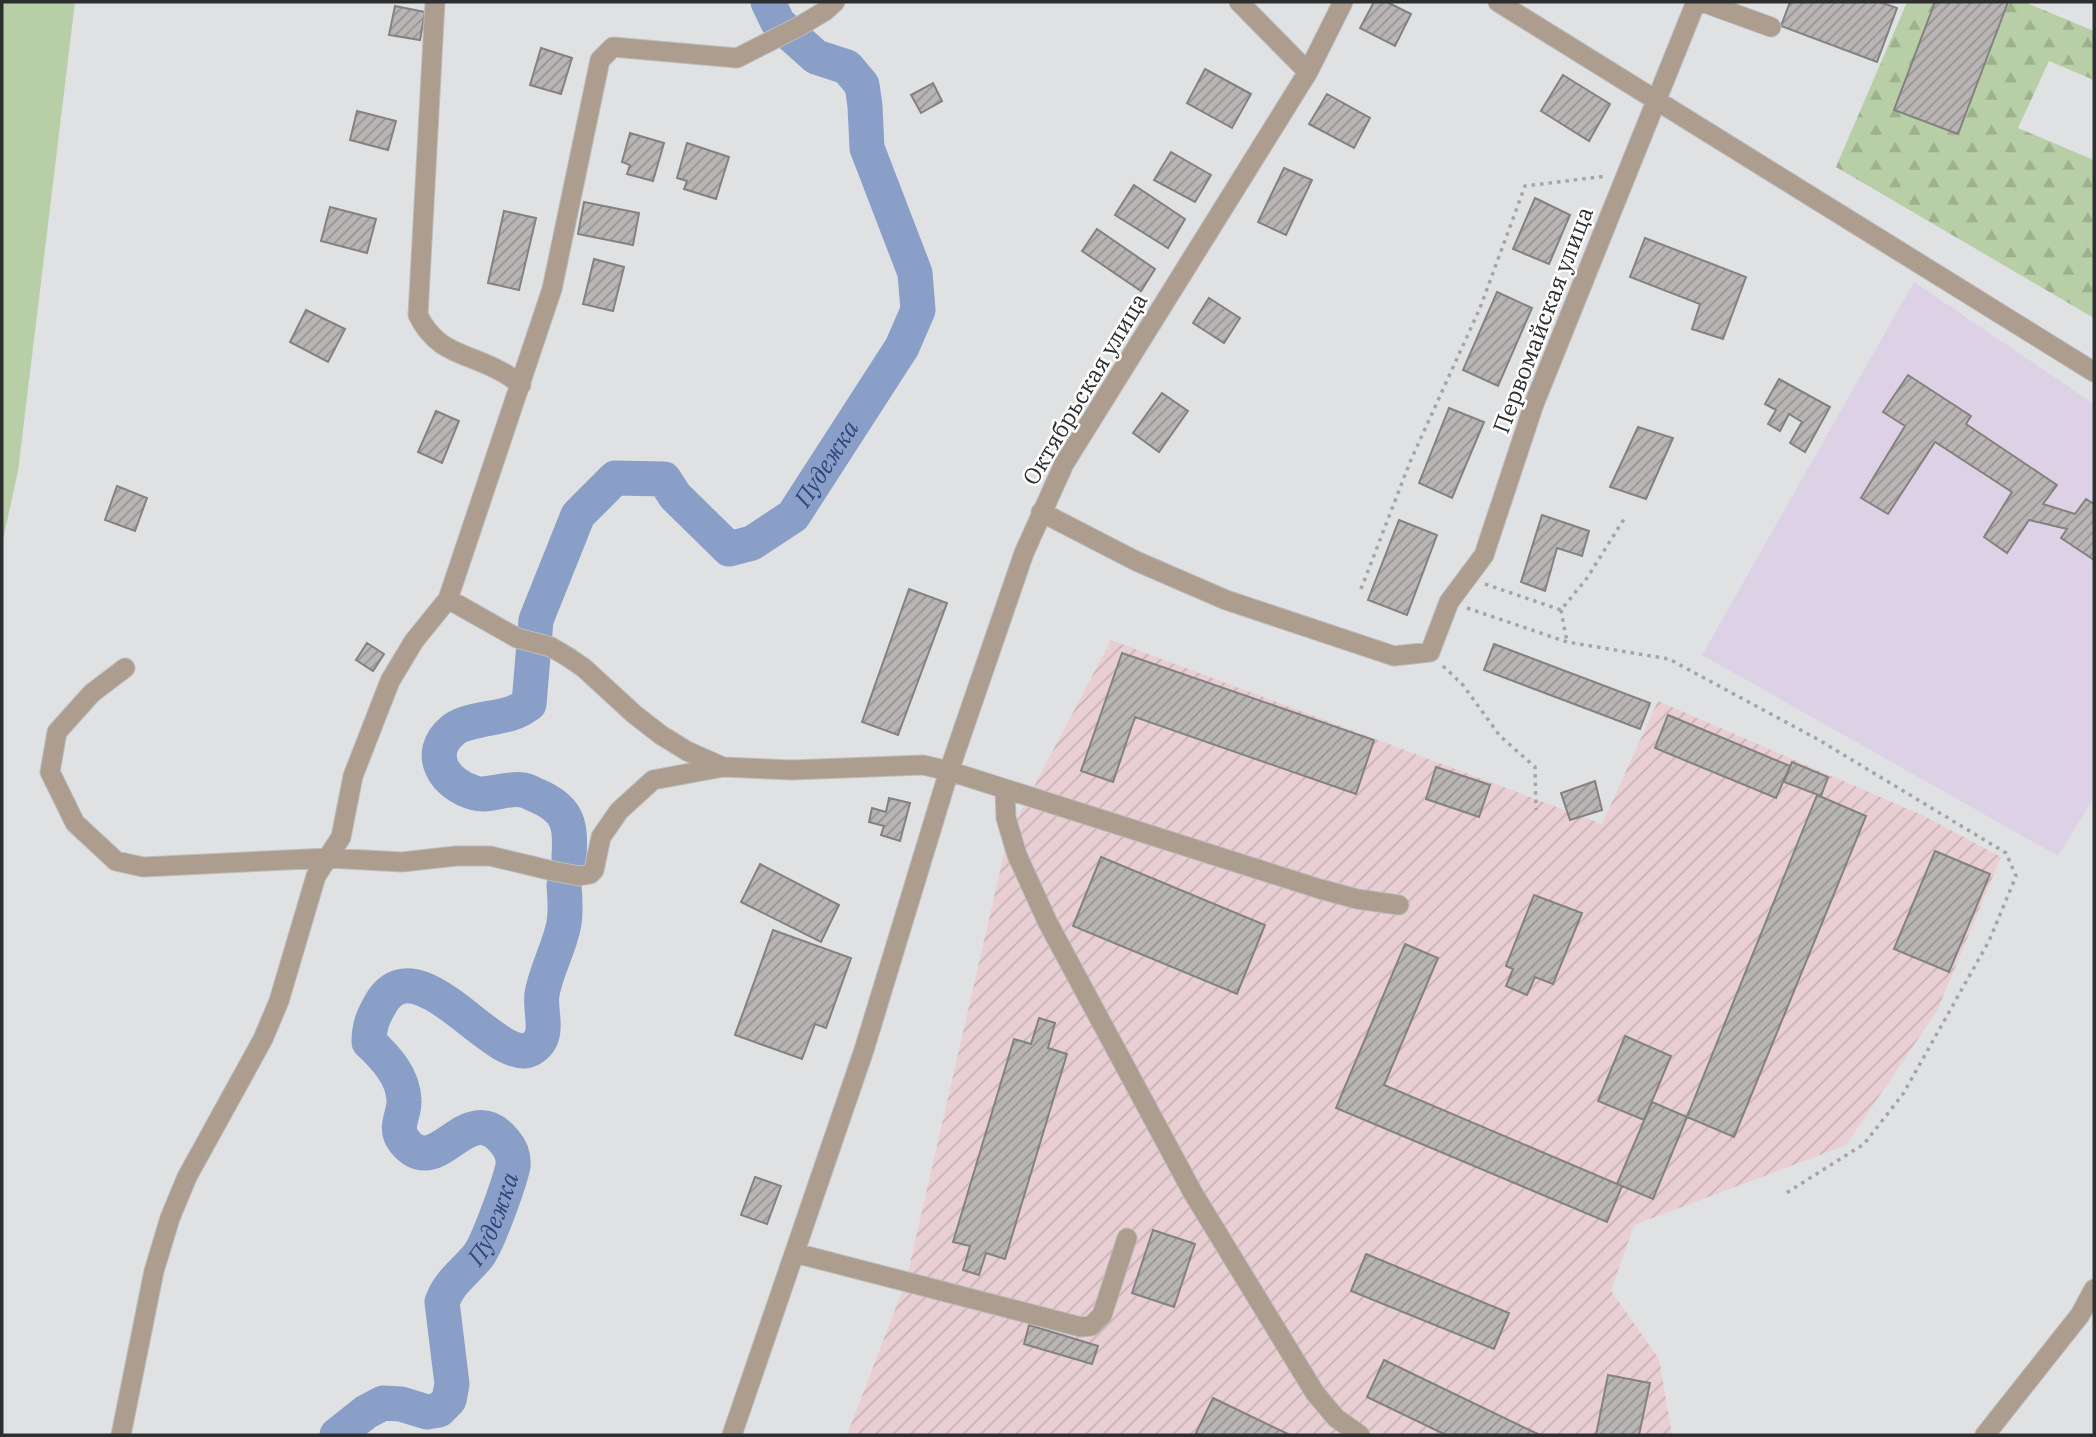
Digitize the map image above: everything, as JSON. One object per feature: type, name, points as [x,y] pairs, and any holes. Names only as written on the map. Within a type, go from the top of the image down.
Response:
[{"type":"street","points":[[435,2],[418,315],[426,332],[455,354],[502,371],[521,385]]},
{"type":"street","points":[[121,1435],[154,1270],[170,1218],[187,1177],[263,1038],[279,1001],[316,876],[341,837],[353,776],[390,681],[414,640],[448,599],[552,289],[600,61],[613,47],[737,58],[800,26],[835,2]]},
{"type":"street","points":[[1240,2],[1308,72]]},
{"type":"street","name":"Октябрьская улица","points":[[732,1435],[863,1050],[949,771],[1006,601],[1041,513],[1064,464],[1092,415],[1308,72],[1343,2]]},
{"type":"street","points":[[1498,2],[2094,372]]},
{"type":"street","name":"Первомайская улица","points":[[1430,652],[1449,602],[1484,555],[1534,404],[1696,2]]},
{"type":"street","points":[[1702,2],[1771,27]]},
{"type":"street","points":[[1041,513],[1136,561],[1226,600],[1394,656],[1430,652]]},
{"type":"street","points":[[448,599],[517,638],[551,647],[584,667],[634,714],[661,735],[687,751],[723,767]]},
{"type":"street","points":[[125,668],[92,693],[57,732],[50,772],[75,823],[116,861],[143,867],[328,858],[402,862],[456,856],[490,856],[579,876],[590,874],[594,870],[601,837],[619,811],[653,779],[723,767],[792,770],[923,765],[1320,889],[1357,899],[1399,905]]},
{"type":"street","points":[[1005,789],[1006,818],[1017,855],[1048,923],[1193,1193],[1315,1394],[1336,1418],[1360,1435]]},
{"type":"street","points":[[795,1253],[1081,1327],[1091,1326],[1102,1315],[1127,1238]]},
{"type":"street","points":[[1984,1435],[2080,1315],[2094,1289]]},
{"type":"path","points":[[1361,589],[1410,462],[1480,308],[1525,186],[1626,174]]},
{"type":"path","points":[[1567,642],[1561,610],[1587,578],[1624,519]]},
{"type":"path","points":[[1467,577],[1561,610]]},
{"type":"path","points":[[1449,602],[1567,642],[1669,659],[1819,740],[2006,853],[2015,876],[1989,941],[1903,1094],[1864,1144],[1783,1195]]},
{"type":"path","points":[[1430,652],[1463,685],[1500,736],[1535,767],[1536,810]]},
{"type":"shaded area","points":[[1914,282],[2094,404],[2094,797],[2058,856],[1702,655]]},
{"type":"shaded area","points":[[1111,640],[1602,824],[1658,701],[1924,816],[2001,857],[1937,1011],[1846,1145],[1634,1225],[1611,1291],[1659,1359],[1672,1435],[847,1435],[906,1281],[1008,836]]},
{"type":"green space","points":[[2,2],[75,2],[18,471],[2,544]]},
{"type":"green space","points":[[1907,2],[2024,2],[2094,31],[2094,80],[2049,61],[2018,128],[2094,160],[2094,318],[1836,167]]},
{"type":"building","points":[[1374,2],[1387,2],[1411,14],[1395,46],[1360,28]]},
{"type":"building","points":[[1790,2],[1880,2],[1897,8],[1877,62],[1781,26]]},
{"type":"building","points":[[1935,2],[2008,2],[1958,134],[1894,110]]},
{"type":"building","points":[[395,6],[425,12],[420,40],[389,35]]},
{"type":"building","points":[[541,48],[572,58],[561,94],[530,85]]},
{"type":"building","points":[[1205,69],[1251,94],[1232,128],[1187,103]]},
{"type":"building","points":[[1563,75],[1610,104],[1589,141],[1541,111]]},
{"type":"building","points":[[933,83],[942,101],[921,113],[911,95]]},
{"type":"building","points":[[1327,94],[1370,118],[1354,148],[1309,124]]},
{"type":"building","points":[[357,111],[396,121],[388,150],[350,140]]},
{"type":"building","points":[[630,133],[664,143],[653,181],[627,174],[630,165],[622,162]]},
{"type":"building","points":[[687,143],[729,157],[716,199],[684,189],[687,181],[677,178]]},
{"type":"building","points":[[1171,152],[1211,175],[1195,202],[1154,180]]},
{"type":"building","points":[[1284,168],[1312,180],[1286,235],[1258,222]]},
{"type":"building","points":[[1134,185],[1185,219],[1168,248],[1115,215]]},
{"type":"building","points":[[1535,198],[1570,215],[1549,264],[1513,249]]},
{"type":"building","points":[[584,202],[639,213],[633,245],[578,234]]},
{"type":"building","points":[[330,207],[376,219],[367,253],[321,241]]},
{"type":"building","points":[[504,211],[536,218],[519,290],[488,283]]},
{"type":"building","points":[[1097,229],[1155,269],[1141,291],[1082,251]]},
{"type":"building","points":[[1645,238],[1746,277],[1723,339],[1692,329],[1700,304],[1630,277]]},
{"type":"building","points":[[594,259],[624,267],[613,311],[583,304]]},
{"type":"building","points":[[1497,292],[1532,308],[1498,386],[1463,370]]},
{"type":"building","points":[[1209,298],[1240,318],[1224,343],[1193,323]]},
{"type":"building","points":[[306,310],[345,329],[328,362],[290,342]]},
{"type":"building","points":[[1908,375],[1971,416],[1966,424],[2057,485],[2043,504],[2075,514],[2086,499],[2094,504],[2094,560],[2061,538],[2067,529],[2029,520],[2007,553],[1984,537],[2012,492],[1935,442],[1888,514],[1861,498],[1905,426],[1883,412]]},
{"type":"building","points":[[1779,379],[1830,407],[1805,452],[1790,443],[1802,422],[1789,414],[1780,431],[1768,424],[1776,410],[1765,404]]},
{"type":"building","points":[[1162,393],[1188,411],[1159,452],[1133,433]]},
{"type":"building","points":[[1449,408],[1484,422],[1452,498],[1419,483]]},
{"type":"building","points":[[436,411],[459,421],[442,463],[418,452]]},
{"type":"building","points":[[1638,427],[1673,438],[1646,499],[1610,487]]},
{"type":"building","points":[[117,486],[147,498],[135,531],[105,520]]},
{"type":"building","points":[[1542,515],[1589,531],[1582,556],[1557,548],[1545,591],[1521,582]]},
{"type":"building","points":[[1399,520],[1437,535],[1407,615],[1368,600]]},
{"type":"building","points":[[909,589],[947,603],[898,735],[862,722]]},
{"type":"building","points":[[367,643],[384,654],[373,671],[356,660]]},
{"type":"building","points":[[1494,644],[1650,703],[1640,729],[1484,670]]},
{"type":"building","points":[[1122,653],[1374,740],[1356,794],[1135,717],[1113,782],[1081,771]]},
{"type":"building","points":[[1668,715],[1790,766],[1776,798],[1655,748]]},
{"type":"building","points":[[1792,762],[1828,777],[1821,796],[1784,782]]},
{"type":"building","points":[[1436,767],[1490,785],[1479,817],[1426,799]]},
{"type":"building","points":[[1595,781],[1602,810],[1570,820],[1561,793]]},
{"type":"building","points":[[1817,795],[1866,816],[1734,1137],[1687,1117]]},
{"type":"building","points":[[889,798],[910,803],[900,841],[881,835],[884,826],[869,822],[872,808],[886,812]]},
{"type":"building","points":[[1935,851],[1990,874],[1949,972],[1894,949]]},
{"type":"building","points":[[1101,857],[1265,925],[1237,994],[1073,926]]},
{"type":"building","points":[[760,864],[839,905],[821,942],[741,902]]},
{"type":"building","points":[[1534,895],[1582,913],[1553,984],[1535,977],[1527,995],[1506,986],[1513,969],[1506,966]]},
{"type":"building","points":[[773,930],[851,958],[826,1028],[815,1024],[802,1059],[735,1035]]},
{"type":"building","points":[[1405,944],[1438,958],[1384,1085],[1622,1186],[1607,1222],[1336,1108]]},
{"type":"building","points":[[1039,1018],[1055,1023],[1048,1048],[1067,1054],[1005,1259],[986,1253],[979,1275],[963,1270],[970,1246],[953,1242],[1014,1039],[1031,1044]]},
{"type":"building","points":[[1625,1036],[1671,1056],[1644,1120],[1598,1101]]},
{"type":"building","points":[[1652,1102],[1687,1117],[1653,1199],[1617,1184]]},
{"type":"building","points":[[755,1177],[781,1186],[767,1224],[741,1215]]},
{"type":"building","points":[[1153,1230],[1195,1244],[1174,1307],[1132,1293]]},
{"type":"building","points":[[1366,1254],[1509,1313],[1494,1349],[1351,1291]]},
{"type":"building","points":[[1029,1325],[1098,1346],[1092,1364],[1024,1344]]},
{"type":"building","points":[[1384,1360],[1540,1435],[1446,1435],[1367,1397]]},
{"type":"building","points":[[1608,1375],[1650,1383],[1639,1435],[1596,1435]]},
{"type":"building","points":[[1213,1398],[1290,1435],[1196,1433]]},
{"type":"waterway","name":"Пудежка","points":[[569,857],[568,827],[556,807],[523,790],[480,794],[464,789],[447,776],[439,758],[444,739],[459,726],[508,714],[529,704],[536,620],[578,515],[615,478],[664,479],[675,496],[729,549],[752,543],[793,516],[902,347],[918,310],[915,273],[867,148],[862,85],[847,67],[816,57],[778,23],[768,2]]},
{"type":"waterway","name":"Пудежка","points":[[337,1435],[366,1412],[383,1403],[401,1404],[427,1412],[439,1410],[449,1400],[452,1384],[442,1302],[453,1283],[482,1249],[498,1213],[513,1166],[509,1147],[491,1130],[478,1128],[465,1132],[429,1153],[417,1151],[404,1141],[400,1131],[403,1091],[393,1068],[369,1042],[374,1017],[381,1003],[397,988],[415,987],[436,995],[498,1041],[516,1050],[531,1049],[537,1044],[543,1031],[542,994],[564,923],[564,885]]}]
